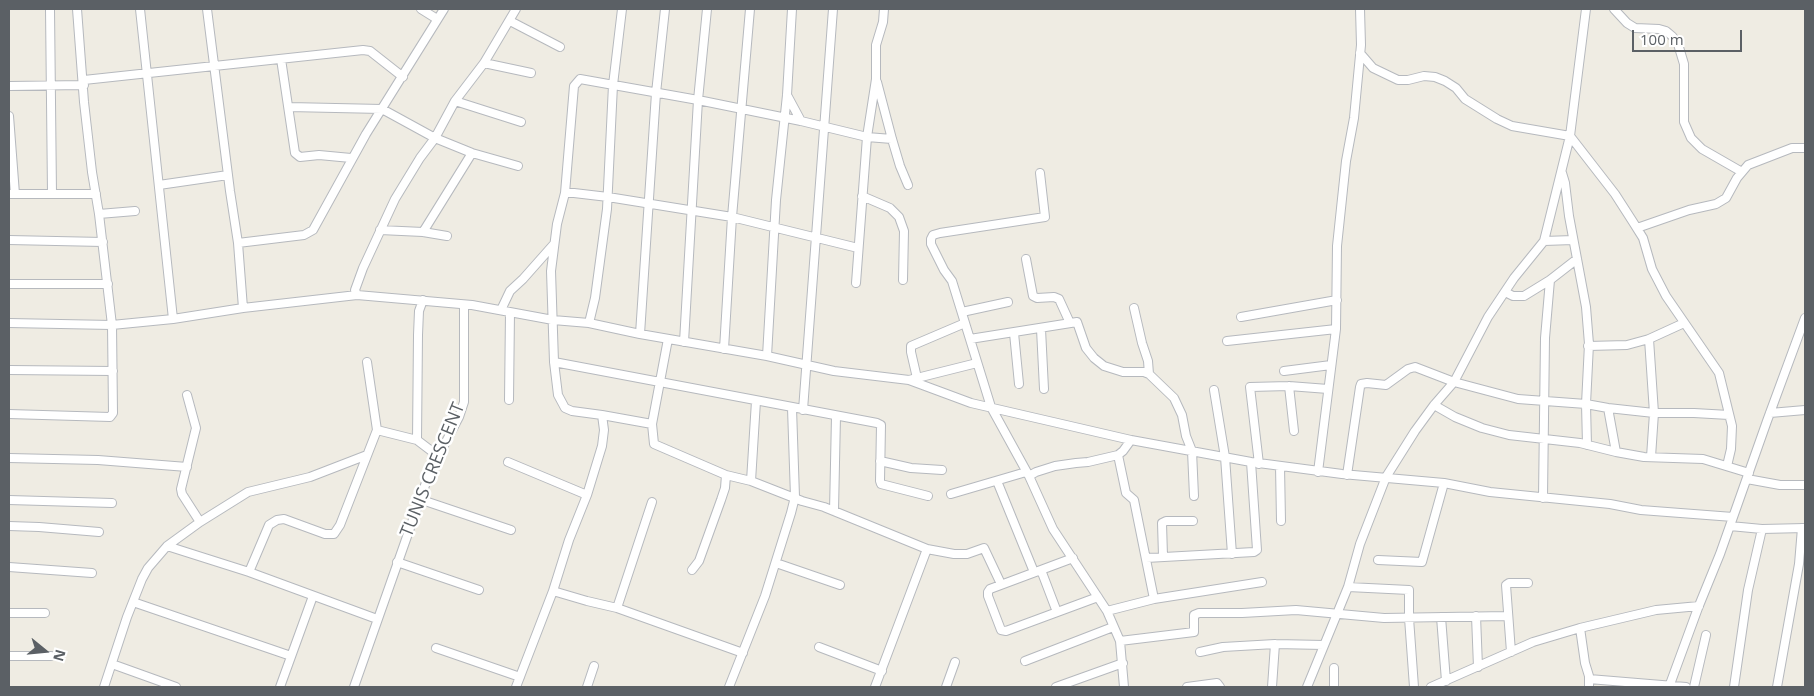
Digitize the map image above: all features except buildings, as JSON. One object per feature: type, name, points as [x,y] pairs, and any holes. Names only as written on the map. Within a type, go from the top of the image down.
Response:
[{"type":"street","points":[[50,9],[52,194]]},
{"type":"street","points":[[9,414],[110,417],[114,409],[112,325],[92,172],[77,9]]},
{"type":"street","points":[[140,9],[173,319]]},
{"type":"street","points":[[207,9],[238,243],[243,308]]},
{"type":"street","points":[[421,9],[437,19]]},
{"type":"street","points":[[238,243],[304,235],[313,230],[351,158],[444,9]]},
{"type":"street","points":[[357,295],[355,290],[362,268],[395,199],[420,158],[435,138],[455,101],[484,62],[516,9]]},
{"type":"street","points":[[589,323],[596,290],[608,197],[613,85],[622,9]]},
{"type":"street","points":[[640,334],[656,93],[665,9]]},
{"type":"street","points":[[684,342],[698,100],[707,9]]},
{"type":"street","points":[[724,349],[732,217],[750,9]]},
{"type":"street","points":[[767,356],[774,228],[787,95],[792,9]]},
{"type":"street","points":[[803,410],[833,9]]},
{"type":"street","points":[[856,283],[867,137],[876,79],[876,45],[883,22],[884,9]]},
{"type":"street","points":[[1318,472],[1336,329],[1338,229],[1346,160],[1354,118],[1362,28],[1360,9]]},
{"type":"street","points":[[1307,687],[1348,587],[1360,544],[1386,477],[1434,405],[1454,382],[1488,317],[1533,253],[1544,241],[1570,136],[1586,9]]},
{"type":"street","points":[[1614,9],[1627,23],[1635,28],[1659,29],[1666,31],[1672,36],[1678,44],[1684,64],[1684,122],[1691,138],[1702,148],[1742,172]]},
{"type":"street","points":[[510,21],[560,46]]},
{"type":"street","points":[[9,86],[51,86],[363,50],[370,51],[403,77]]},
{"type":"street","points":[[1360,53],[1374,68],[1398,80],[1408,80],[1424,76],[1435,77],[1456,88],[1465,99],[1512,126],[1570,136],[1615,194],[1637,228],[1643,238],[1652,269],[1666,296],[1719,373],[1732,426],[1731,449],[1727,466]]},
{"type":"street","points":[[281,59],[295,154],[300,157],[319,155],[351,158]]},
{"type":"street","points":[[484,62],[531,74]]},
{"type":"street","points":[[652,424],[572,411],[565,408],[558,395],[554,362],[551,270],[554,244],[565,193],[574,86],[580,79],[698,100],[801,121],[867,137],[892,139]]},
{"type":"street","points":[[876,79],[892,139],[908,185]]},
{"type":"street","points":[[787,95],[801,121]]},
{"type":"street","points":[[455,101],[521,122]]},
{"type":"street","points":[[289,107],[382,109],[435,138],[472,153],[518,166]]},
{"type":"street","points":[[9,116],[12,194],[96,194]]},
{"type":"street","points":[[1637,228],[1689,210],[1716,204],[1726,198],[1748,165],[1792,148],[1805,148]]},
{"type":"street","points":[[423,232],[472,153]]},
{"type":"street","points":[[1040,173],[1045,217],[933,235],[931,244],[944,270],[952,281],[991,407],[1028,474],[1053,529],[1107,611],[1120,641],[1124,687]]},
{"type":"street","points":[[1562,174],[1586,307],[1588,346],[1587,445]]},
{"type":"street","points":[[158,185],[228,175]]},
{"type":"street","points":[[565,193],[608,197],[732,217],[858,248]]},
{"type":"street","points":[[862,196],[890,208],[899,218],[904,231],[903,280]]},
{"type":"street","points":[[99,214],[135,211]]},
{"type":"street","points":[[380,230],[423,232],[448,236]]},
{"type":"street","points":[[9,240],[102,242]]},
{"type":"street","points":[[1544,241],[1573,240]]},
{"type":"street","points":[[500,310],[510,291],[523,280],[554,244]]},
{"type":"street","points":[[1026,259],[1033,296],[1037,298],[1054,297],[1059,299],[1070,323]]},
{"type":"street","points":[[1505,292],[1513,296],[1524,296],[1550,280],[1577,259]]},
{"type":"street","points":[[1543,498],[1545,338],[1550,280]]},
{"type":"street","points":[[9,284],[108,284]]},
{"type":"street","points":[[9,323],[112,325],[357,295],[421,300],[500,310],[553,320],[589,323],[640,334],[767,356],[834,371],[913,379],[971,403],[1131,440],[1255,463],[1318,472],[1386,477],[1490,492],[1673,513],[1733,517]]},
{"type":"street","points":[[417,440],[418,335],[421,300]]},
{"type":"street","points":[[1241,317],[1336,300]]},
{"type":"street","points":[[962,312],[1008,302]]},
{"type":"street","name":"TUNIS CRESCENT","points":[[354,687],[428,474],[459,418],[464,402],[464,305]]},
{"type":"street","points":[[1134,308],[1148,361],[1149,374]]},
{"type":"street","points":[[509,400],[510,312]]},
{"type":"street","points":[[1669,686],[1730,526],[1805,318]]},
{"type":"street","points":[[970,340],[1077,322],[1086,348],[1104,366],[1124,372],[1144,372],[1149,374],[1174,398],[1182,415],[1186,436],[1192,451],[1194,496]]},
{"type":"street","points":[[913,379],[911,346],[965,323]]},
{"type":"street","points":[[1588,346],[1627,345],[1649,339],[1684,323]]},
{"type":"street","points":[[1042,329],[1044,390]]},
{"type":"street","points":[[1227,341],[1336,329]]},
{"type":"street","points":[[1014,333],[1019,384]]},
{"type":"street","points":[[668,339],[652,424],[654,444],[726,475],[751,481],[834,511],[927,549],[954,554],[967,554],[984,548],[1001,584]]},
{"type":"street","points":[[1649,339],[1654,413],[1651,457]]},
{"type":"street","points":[[250,572],[269,525],[277,520],[284,519],[325,534],[334,534],[340,525],[377,430],[367,362]]},
{"type":"street","points":[[554,362],[881,425],[880,461],[882,484],[928,496]]},
{"type":"street","points":[[913,379],[978,363]]},
{"type":"street","points":[[1284,371],[1332,365]]},
{"type":"street","points":[[1347,475],[1361,384],[1386,385],[1408,368],[1415,367],[1454,382],[1518,399],[1586,404],[1654,413],[1729,415]]},
{"type":"street","points":[[9,370],[113,371]]},
{"type":"street","points":[[1146,558],[1232,554],[1254,552],[1257,550],[1255,463],[1250,387],[1289,386],[1328,389]]},
{"type":"street","points":[[1289,386],[1294,431]]},
{"type":"street","points":[[1214,390],[1225,457],[1232,554]]},
{"type":"street","points":[[187,395],[196,428],[181,489],[182,494],[200,522]]},
{"type":"street","points":[[751,481],[756,401]]},
{"type":"street","points":[[1434,405],[1455,417],[1482,428],[1509,435],[1587,445],[1616,452],[1651,457],[1703,459],[1727,466],[1748,476],[1780,485],[1805,485]]},
{"type":"street","points":[[729,687],[776,563],[795,497],[792,408]]},
{"type":"street","points":[[1608,408],[1616,452]]},
{"type":"street","points":[[1770,413],[1805,410]]},
{"type":"street","points":[[516,687],[587,494],[602,446],[604,430],[602,415]]},
{"type":"street","points":[[834,511],[836,416]]},
{"type":"street","points":[[377,430],[417,440],[438,456]]},
{"type":"street","points":[[951,494],[1055,466],[1088,462],[1118,455],[1131,440]]},
{"type":"street","points":[[1118,455],[1126,493],[1134,500],[1154,599]]},
{"type":"street","points":[[104,687],[133,602],[148,568],[167,546],[200,522],[248,492],[310,477],[367,456]]},
{"type":"street","points":[[9,458],[98,460],[187,467]]},
{"type":"street","points":[[880,461],[911,468],[942,470]]},
{"type":"street","points":[[508,462],[587,494]]},
{"type":"street","points":[[1280,466],[1281,521]]},
{"type":"street","points":[[692,570],[699,561],[721,500],[725,488],[726,475]]},
{"type":"street","points":[[997,481],[1057,612]]},
{"type":"street","points":[[1378,560],[1422,562],[1444,484]]},
{"type":"street","points":[[419,499],[511,530]]},
{"type":"street","points":[[9,500],[112,504]]},
{"type":"street","points":[[617,608],[652,502]]},
{"type":"street","points":[[1163,556],[1162,522],[1193,521]]},
{"type":"street","points":[[9,526],[99,532]]},
{"type":"street","points":[[1730,526],[1762,529],[1804,528],[1793,603],[1777,687]]},
{"type":"street","points":[[1734,687],[1748,590],[1762,529]]},
{"type":"street","points":[[167,546],[250,572],[377,619]]},
{"type":"street","points":[[875,687],[927,549]]},
{"type":"street","points":[[1073,558],[990,589],[988,592],[1001,630],[1006,631],[1098,597]]},
{"type":"street","points":[[397,562],[479,590]]},
{"type":"street","points":[[776,563],[840,585]]},
{"type":"street","points":[[9,567],[92,573]]},
{"type":"street","points":[[1107,611],[1154,599],[1262,582]]},
{"type":"street","points":[[1511,652],[1506,585],[1509,583],[1528,583]]},
{"type":"street","points":[[1348,587],[1409,590],[1414,687]]},
{"type":"street","points":[[553,590],[617,608],[743,653]]},
{"type":"street","points":[[280,687],[313,596]]},
{"type":"street","points":[[133,602],[291,656]]},
{"type":"street","points":[[1432,687],[1534,642],[1580,628],[1656,610],[1698,606]]},
{"type":"street","points":[[1120,641],[1194,632],[1194,614],[1296,610],[1384,618],[1507,616]]},
{"type":"street","points":[[9,613],[45,613]]},
{"type":"street","points":[[1476,616],[1478,667]]},
{"type":"street","points":[[1441,617],[1446,681]]},
{"type":"street","points":[[1025,661],[1113,627]]},
{"type":"street","points":[[1580,628],[1589,683],[1686,687]]},
{"type":"street","points":[[1694,687],[1706,635]]},
{"type":"street","points":[[1200,652],[1223,646],[1274,644],[1324,646]]},
{"type":"street","points":[[1272,687],[1274,644]]},
{"type":"street","points":[[819,647],[882,671]]},
{"type":"street","points":[[436,648],[520,677]]},
{"type":"street","points":[[9,656],[51,656]]},
{"type":"street","points":[[946,687],[955,662]]},
{"type":"street","points":[[112,664],[176,687]]},
{"type":"street","points":[[1056,687],[1123,664]]},
{"type":"street","points":[[587,687],[594,666]]},
{"type":"street","points":[[1334,668],[1334,687]]},
{"type":"street","points":[[1187,687],[1218,683],[1220,687]]}]
